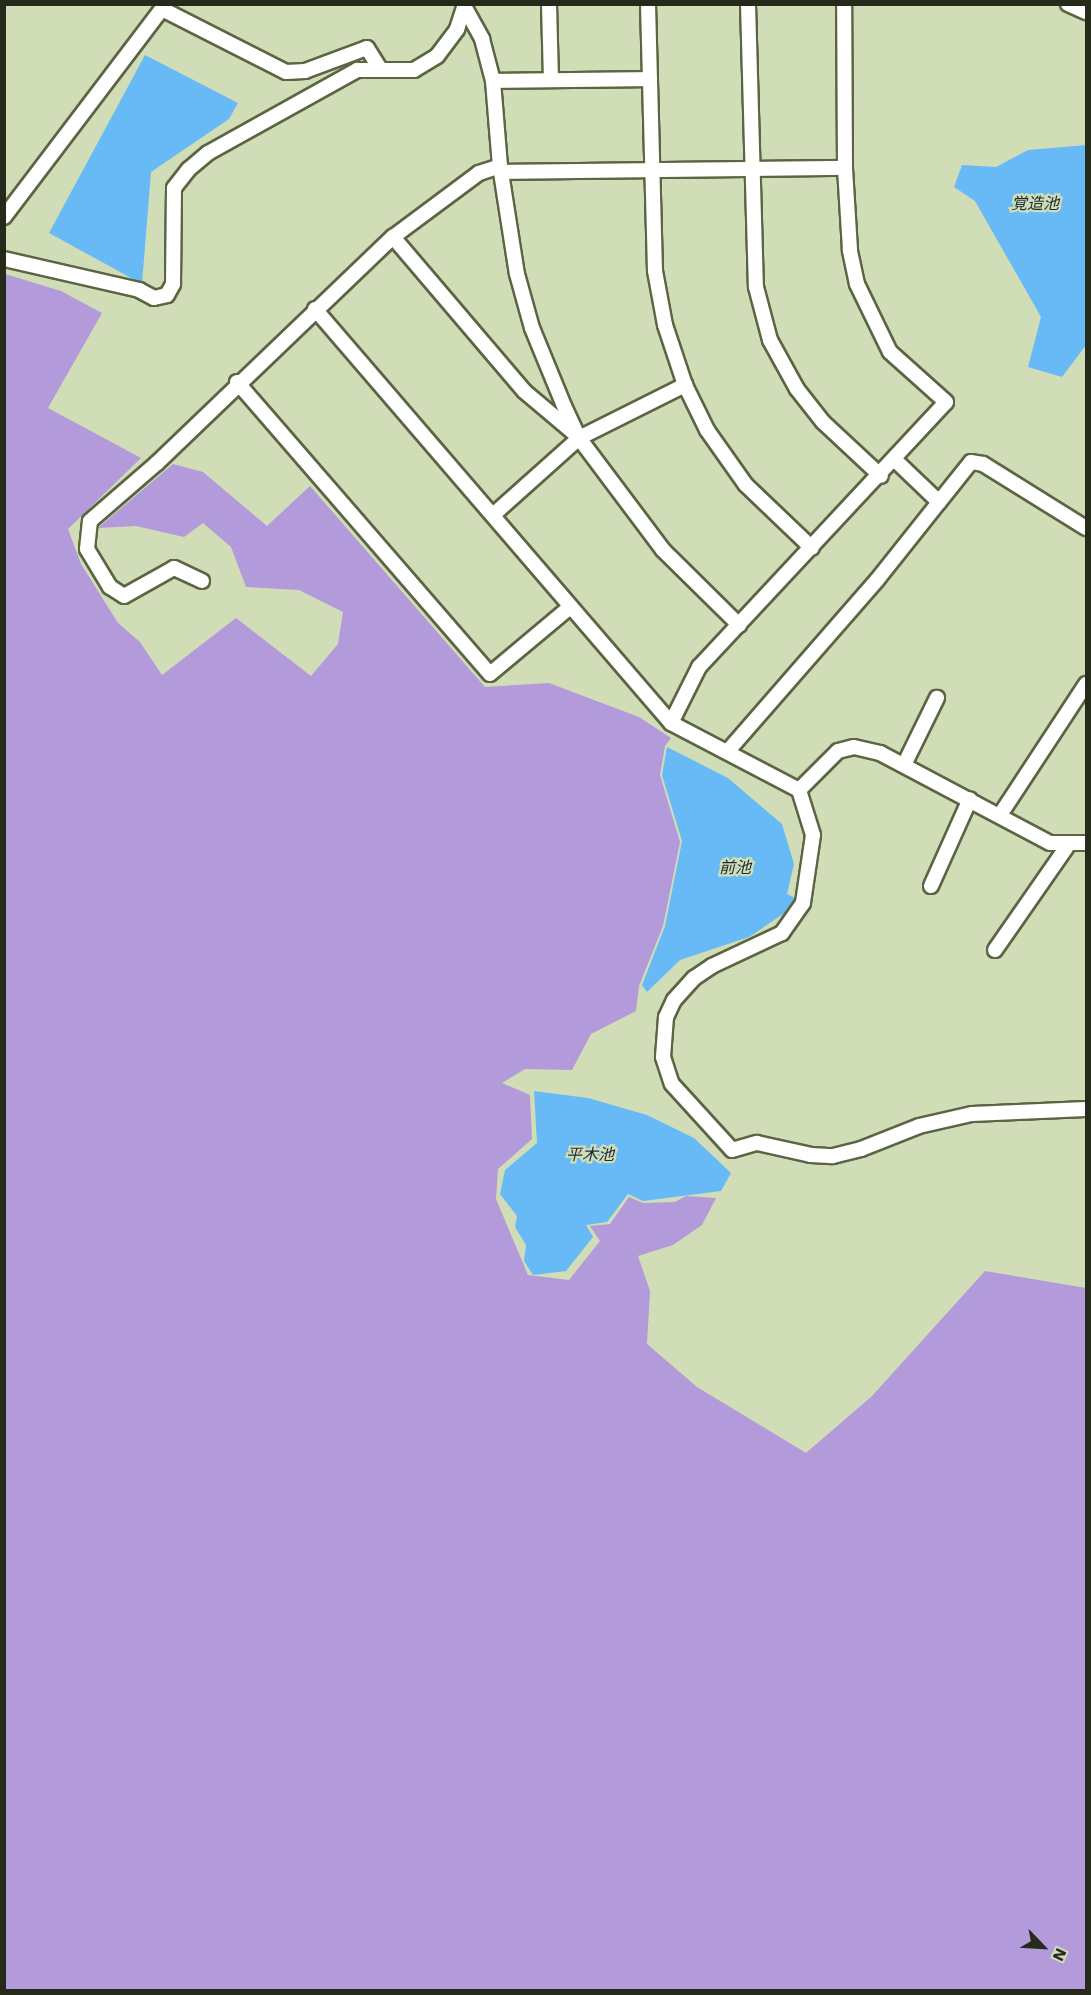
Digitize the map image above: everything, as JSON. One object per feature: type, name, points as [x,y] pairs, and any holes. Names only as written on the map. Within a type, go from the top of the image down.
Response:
[{"type":"street","points":[[549,4],[551,81]]},
{"type":"street","points":[[648,4],[655,271],[665,325],[685,385],[707,430],[746,485],[812,548]]},
{"type":"street","points":[[748,4],[750,169],[756,287],[770,340],[797,389],[823,422],[881,476]]},
{"type":"street","points":[[671,723],[699,667],[881,476],[946,402],[890,352],[871,318],[857,284],[850,250],[845,168],[844,4]]},
{"type":"street","points":[[1068,4],[1086,12]]},
{"type":"street","points":[[4,259],[139,290],[154,298],[167,295],[173,284],[174,188],[189,169],[208,153],[357,70],[414,70],[437,56],[457,29],[464,5]]},
{"type":"street","points":[[464,5],[482,39],[493,81],[501,169],[517,274],[532,328],[579,438]]},
{"type":"street","points":[[4,217],[162,9],[286,72],[305,71],[367,48],[381,70]]},
{"type":"street","points":[[493,81],[650,79]]},
{"type":"street","points":[[202,581],[174,568],[124,596],[110,588],[87,549],[90,521],[157,463],[237,382],[393,237],[478,173],[501,169],[845,168]]},
{"type":"street","points":[[393,237],[524,392],[579,438],[663,550],[739,625]]},
{"type":"street","points":[[315,309],[493,515],[569,608],[671,723],[799,790],[813,835],[803,903],[782,933],[712,966],[694,978],[674,1000],[666,1017],[663,1057],[672,1084],[732,1150],[757,1143],[811,1155],[833,1156],[919,1126],[972,1114],[1086,1109]]},
{"type":"street","points":[[237,382],[490,674],[569,608]]},
{"type":"street","points":[[493,515],[579,438],[685,385]]},
{"type":"street","points":[[894,459],[939,502]]},
{"type":"street","points":[[727,752],[877,580],[971,462],[983,464],[1086,528]]},
{"type":"street","points":[[1000,814],[1086,684]]},
{"type":"street","points":[[904,765],[937,698]]},
{"type":"street","points":[[799,790],[838,751],[854,747],[872,751],[904,765],[1000,814],[1050,843],[1068,845],[1086,843]]},
{"type":"street","points":[[931,886],[970,799]]},
{"type":"street","points":[[995,950],[1068,845]]},
{"type":"shaded area","points":[[5,274],[61,291],[102,313],[48,408],[141,458],[68,529],[81,564],[118,623],[140,642],[162,675],[236,618],[311,676],[338,644],[343,612],[299,590],[246,587],[231,547],[203,523],[184,537],[136,526],[98,528],[173,464],[203,472],[267,526],[310,486],[485,687],[549,683],[639,717],[671,738],[665,746],[660,775],[680,842],[663,926],[639,986],[636,1011],[591,1034],[572,1070],[525,1069],[502,1083],[530,1095],[532,1139],[498,1169],[496,1199],[528,1275],[569,1280],[600,1241],[590,1226],[610,1224],[629,1197],[643,1203],[675,1202],[686,1196],[716,1198],[702,1225],[673,1245],[638,1256],[650,1291],[647,1344],[697,1387],[806,1453],[872,1396],[985,1271],[1086,1288],[1086,1990],[5,1990]]},
{"type":"water","points":[[145,55],[238,103],[229,119],[151,172],[142,284],[49,233]]},
{"type":"water","name":"覚造池","points":[[1086,145],[1086,345],[1062,377],[1028,367],[1041,317],[975,201],[954,187],[962,165],[996,167],[1028,150]]},
{"type":"water","name":"前池","points":[[667,747],[728,778],[782,824],[794,864],[787,894],[795,898],[789,910],[749,937],[680,960],[647,992],[642,985],[665,926],[682,841],[662,775]]},
{"type":"water","name":"平木池","points":[[534,1091],[588,1098],[647,1115],[694,1138],[731,1173],[721,1191],[643,1201],[628,1194],[607,1222],[586,1225],[593,1237],[566,1271],[533,1275],[524,1261],[526,1245],[515,1227],[517,1216],[500,1194],[505,1170],[537,1143]]}]
